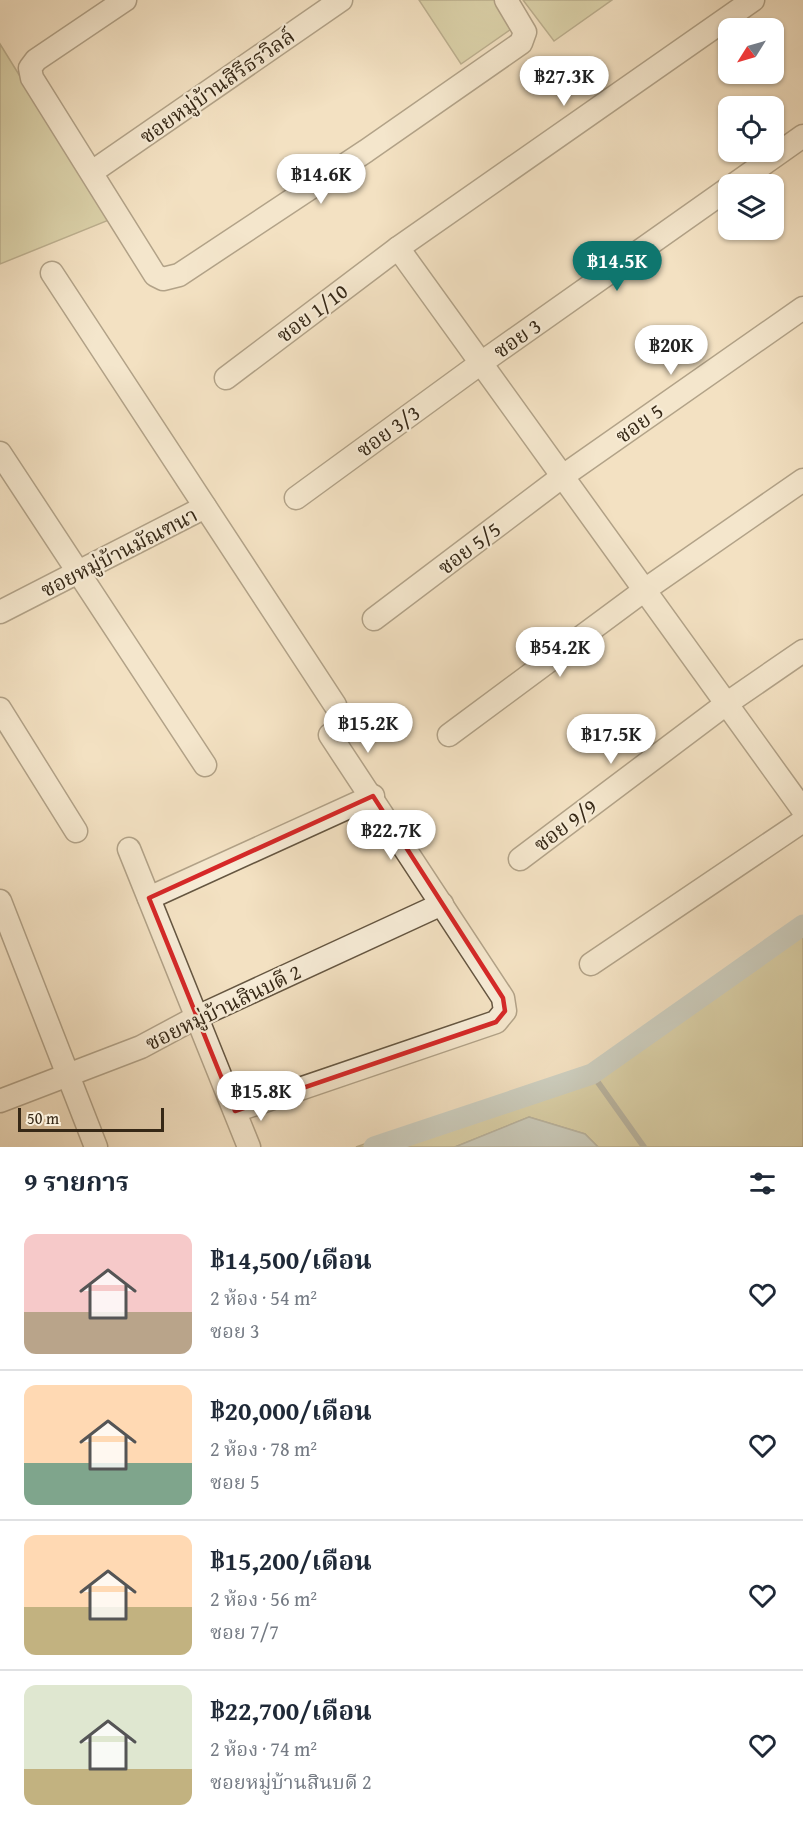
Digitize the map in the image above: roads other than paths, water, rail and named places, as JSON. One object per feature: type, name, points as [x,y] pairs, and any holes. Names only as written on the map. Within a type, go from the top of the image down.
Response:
[{"type":"street","points":[[125,0],[36,60],[30,68],[32,78],[155,275],[162,279],[179,275],[366,151],[521,42],[525,32],[506,0]]},
{"type":"street","name":"ซอยหมู่บ้านสิรีธรวิลล์","points":[[92,172],[341,0]]},
{"type":"street","name":"ซอย 1/10","points":[[226,378],[398,248],[753,0]]},
{"type":"street","points":[[749,174],[803,136]]},
{"type":"street","name":"ซอย 3","points":[[481,363],[718,196]]},
{"type":"street","points":[[398,248],[646,589],[803,810]]},
{"type":"street","points":[[52,273],[335,705]]},
{"type":"street","name":"ซอย 5","points":[[563,476],[803,308]]},
{"type":"street","name":"ซอย 3/3","points":[[296,498],[481,363]]},
{"type":"street","points":[[0,453],[77,573],[206,765]]},
{"type":"street","name":"ซอย 5/5","points":[[374,620],[563,476]]},
{"type":"street","points":[[449,735],[646,589],[803,480]]},
{"type":"street","name":"ซอยหมู่บ้านมัณฑนา","points":[[0,612],[206,507]]},
{"type":"street","name":"ซอย 9/9","points":[[520,859],[726,704],[803,651]]},
{"type":"street","points":[[0,709],[76,831]]},
{"type":"street","points":[[235,1111],[496,1022],[505,1011],[503,998],[373,796],[330,735]]},
{"type":"street","points":[[149,898],[373,796]]},
{"type":"street","points":[[591,964],[803,821]]},
{"type":"street","points":[[129,849],[249,1147]]},
{"type":"street","points":[[0,901],[96,1147]]},
{"type":"street","name":"ซอยหมู่บ้านสินบดี 2","points":[[0,1101],[141,1047],[198,1017],[442,904]]},
{"type":"water","points":[[529,1117],[585,1134],[598,1147],[455,1147]]},
{"type":"waterway","points":[[374,1147],[592,1074],[803,925]]},
{"type":"waterway","points":[[592,1074],[644,1147]]}]
